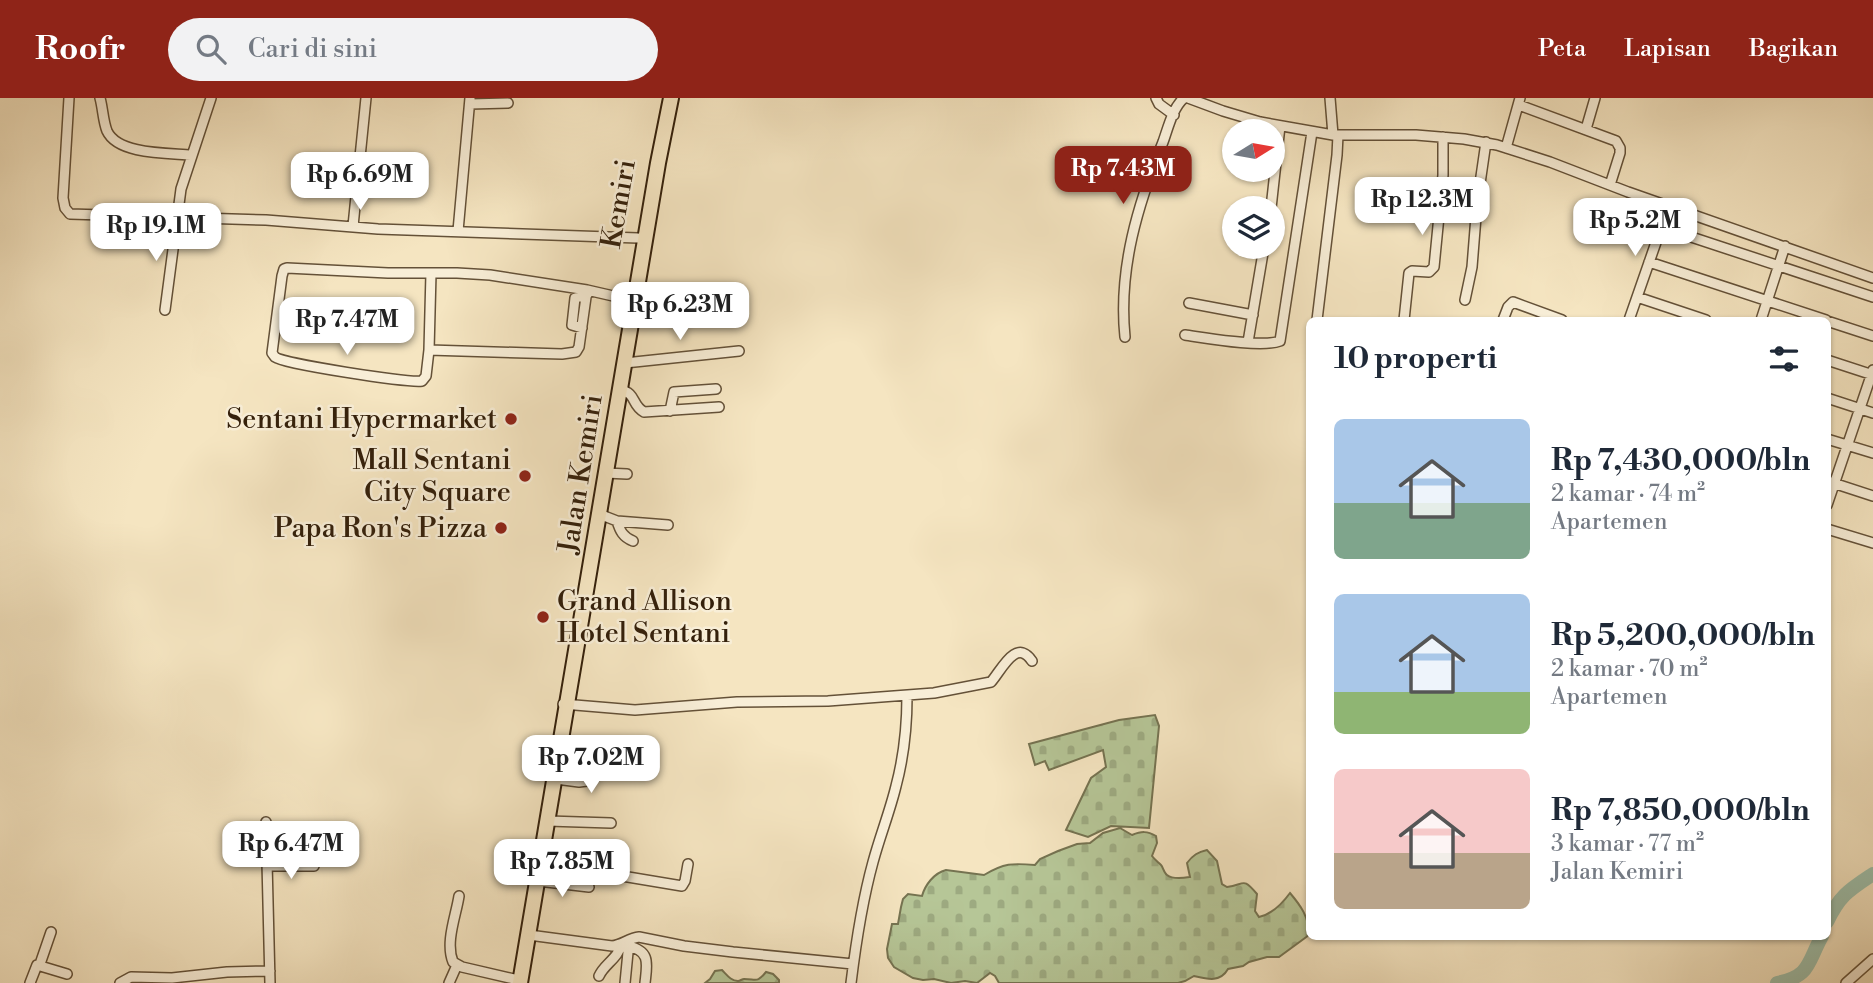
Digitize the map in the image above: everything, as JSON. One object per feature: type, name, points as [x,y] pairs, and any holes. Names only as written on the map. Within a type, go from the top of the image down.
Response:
[{"type":"highway","name":"Kemiri","points":[[538,867],[631,300],[638,238],[664,98]]},
{"type":"highway","name":"Jalan Kemiri","points":[[516,982],[556,779],[564,704],[625,363],[631,300],[671,98]]},
{"type":"highway","name":"Jalan Kemiri","points":[[516,982],[529,935],[538,867]]},
{"type":"street","points":[[69,98],[63,198],[70,214],[266,220],[638,238]]},
{"type":"street","points":[[100,98],[107,131],[112,139],[121,145],[152,152],[191,155]]},
{"type":"street","points":[[165,310],[181,189],[211,98]]},
{"type":"street","points":[[353,226],[366,98]]},
{"type":"street","points":[[1156,98],[1159,104],[1174,115]]},
{"type":"street","points":[[1125,337],[1122,306],[1124,282],[1135,221],[1150,172],[1181,100],[1186,98],[1250,119]]},
{"type":"street","points":[[1317,317],[1338,155],[1330,98]]},
{"type":"street","points":[[1586,129],[1595,98]]},
{"type":"street","points":[[458,231],[470,101],[508,103]]},
{"type":"street","points":[[1506,148],[1519,101],[1619,144],[1620,153],[1610,185]]},
{"type":"street","points":[[1285,127],[1336,135],[1399,134],[1486,142],[1873,278]]},
{"type":"street","points":[[1185,335],[1248,342],[1277,343],[1281,339],[1312,132]]},
{"type":"street","points":[[1404,317],[1409,273],[1429,272],[1434,267],[1443,175],[1443,137]]},
{"type":"street","points":[[1465,300],[1472,267],[1486,142]]},
{"type":"street","points":[[1630,317],[1669,205]]},
{"type":"street","points":[[1661,227],[1873,297]]},
{"type":"street","points":[[1762,317],[1785,246]]},
{"type":"street","points":[[1248,342],[1262,259]]},
{"type":"street","points":[[1649,262],[1817,317]]},
{"type":"street","points":[[431,274],[429,350],[426,376],[419,382],[282,360],[272,353],[282,275],[287,268],[490,275],[631,300]]},
{"type":"street","points":[[429,350],[576,352],[587,293]]},
{"type":"street","points":[[1637,297],[1697,317]]},
{"type":"street","points":[[1504,317],[1513,302],[1554,317]]},
{"type":"street","points":[[1189,303],[1253,315]]},
{"type":"street","points":[[1831,322],[1873,336]]},
{"type":"street","points":[[625,363],[739,351]]},
{"type":"street","points":[[1831,361],[1873,373],[1848,445],[1831,480]]},
{"type":"street","points":[[670,411],[674,392],[716,388]]},
{"type":"street","points":[[620,390],[631,394],[644,412],[719,407]]},
{"type":"street","points":[[1831,399],[1873,413]]},
{"type":"street","points":[[1831,440],[1873,453]]},
{"type":"street","points":[[606,473],[627,474]]},
{"type":"street","points":[[1831,482],[1873,496]]},
{"type":"street","points":[[599,514],[617,521],[668,525]]},
{"type":"street","points":[[617,521],[622,534],[633,541]]},
{"type":"street","points":[[1831,530],[1873,543]]},
{"type":"street","points":[[564,704],[645,710],[737,702],[828,701],[907,695],[988,683],[994,679],[1007,658],[1014,655],[1023,653],[1032,661]]},
{"type":"street","points":[[851,983],[869,876],[902,759],[907,695]]},
{"type":"street","points":[[556,779],[587,781],[622,766]]},
{"type":"street","points":[[548,821],[611,823]]},
{"type":"street","points":[[266,822],[270,983]]},
{"type":"street","points":[[538,867],[587,865],[610,874],[682,886],[688,864]]},
{"type":"street","points":[[267,866],[314,866]]},
{"type":"street","points":[[538,867],[589,887]]},
{"type":"street","points":[[459,896],[451,957],[457,965],[516,982]]},
{"type":"street","points":[[30,983],[51,932]]},
{"type":"street","points":[[529,935],[605,945],[626,944],[644,954],[647,966],[645,983]]},
{"type":"street","points":[[599,976],[602,969],[626,944],[639,937],[709,949],[853,964]]},
{"type":"street","points":[[625,983],[626,944]]},
{"type":"street","points":[[1846,983],[1873,958]]},
{"type":"street","points":[[40,964],[67,974]]},
{"type":"street","points":[[449,983],[457,965]]},
{"type":"street","points":[[120,983],[131,977],[172,978],[270,971]]},
{"type":"green space","points":[[1155,715],[1159,726],[1149,828],[1111,826],[1088,837],[1066,830],[1091,778],[1106,767],[1103,750],[1049,770],[1045,761],[1035,765],[1029,744],[1119,720]]},
{"type":"green space","points":[[1120,828],[1132,835],[1144,832],[1156,836],[1157,843],[1152,856],[1172,878],[1190,877],[1187,863],[1196,854],[1207,850],[1217,861],[1222,884],[1227,887],[1246,883],[1257,894],[1255,911],[1259,917],[1276,908],[1290,893],[1306,918],[1306,937],[1279,957],[1267,957],[1228,969],[1217,978],[1194,976],[1178,983],[999,983],[990,973],[977,983],[951,983],[913,978],[894,967],[888,958],[892,924],[898,924],[903,899],[908,894],[922,896],[928,884],[938,874],[946,870],[984,875],[1008,865],[1035,865],[1040,859],[1058,851],[1077,844],[1090,843],[1103,833]]},
{"type":"green space","points":[[722,970],[731,979],[738,981],[759,979],[766,972],[773,974],[779,983],[705,983],[715,971]]},
{"type":"waterway","points":[[1831,914],[1846,894],[1873,874]]},
{"type":"waterway","points":[[1777,983],[1802,972],[1820,940]]},
{"type":"place","name":"Sentani Hypermarket","points":[[511,419]]},
{"type":"place","name":"Mall Sentani City Square","points":[[525,476]]},
{"type":"place","name":"Papa Ron's Pizza","points":[[501,528]]},
{"type":"place","name":"Grand Allison Hotel Sentani","points":[[543,617]]}]
